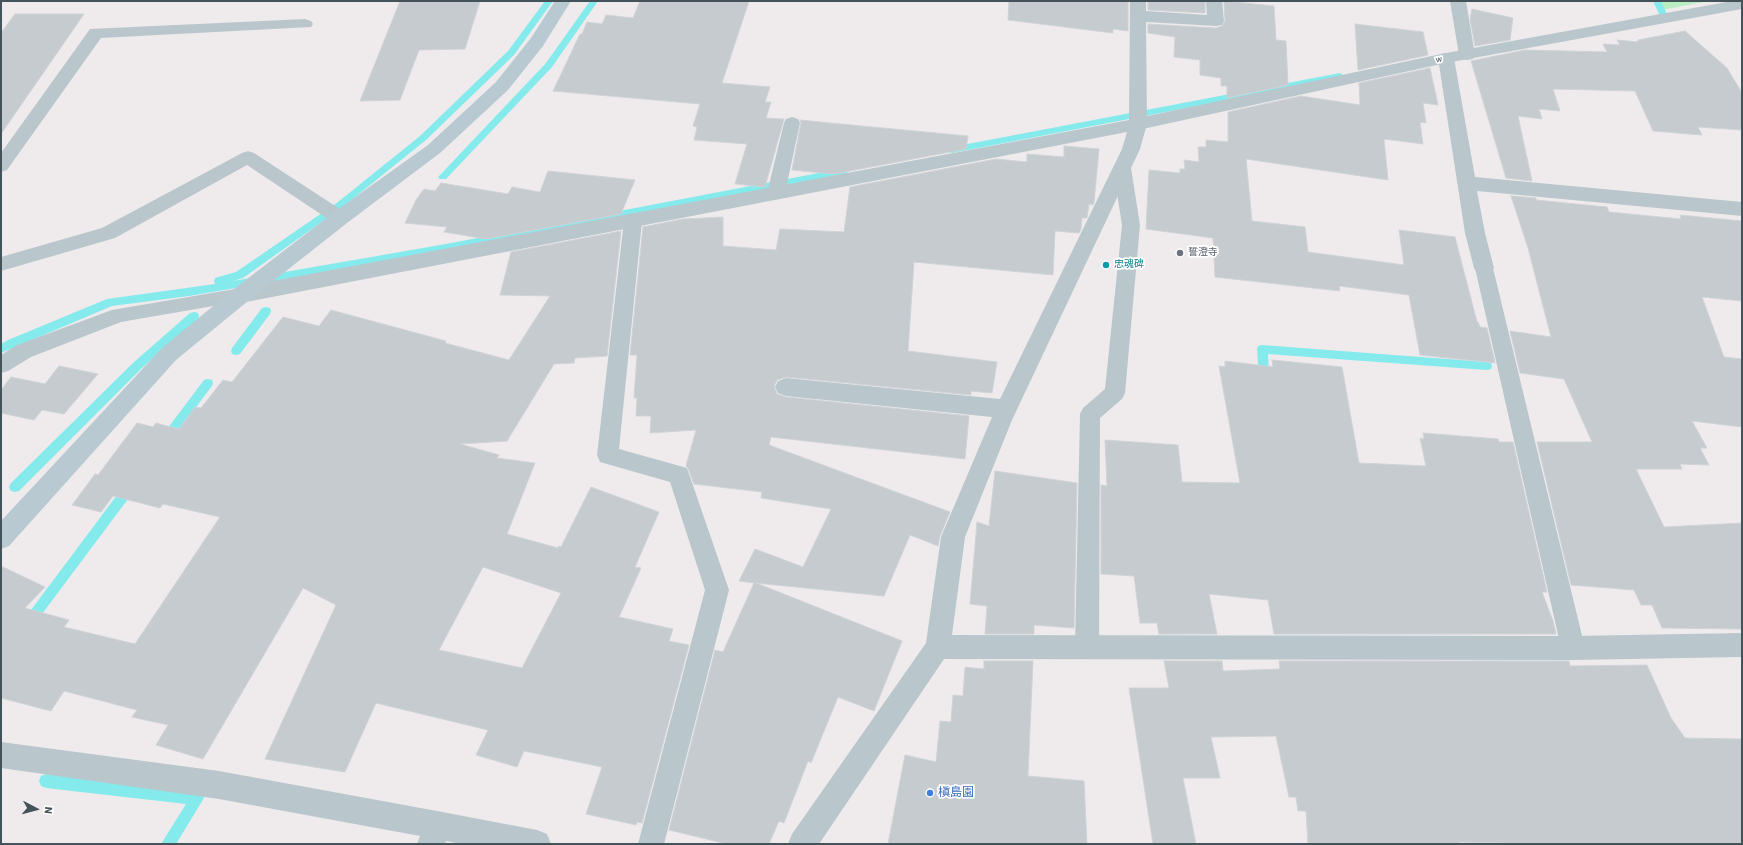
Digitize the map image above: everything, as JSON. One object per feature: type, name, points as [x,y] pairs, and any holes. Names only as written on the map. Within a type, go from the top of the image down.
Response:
[{"type":"street","points":[[1,538],[169,354],[241,295],[340,218],[434,149],[502,86],[537,42],[563,1]]},
{"type":"street","points":[[802,844],[938,647],[953,538],[1006,409],[1131,149],[1138,124],[1138,8],[1216,21],[1214,1]]},
{"type":"street","points":[[1458,1],[1467,55]]},
{"type":"street","points":[[1446,58],[1475,233],[1484,268]]},
{"type":"street","points":[[241,295],[1138,124]]},
{"type":"street","points":[[1466,183],[1742,210]]},
{"type":"street","points":[[786,387],[1006,409]]},
{"type":"street","points":[[938,647],[1573,648],[1742,645]]},
{"type":"street","points":[[1,755],[219,785],[434,834],[537,844]]},
{"type":"lane","name":"w","points":[[1138,124],[1446,58],[1742,4]]},
{"type":"lane","points":[[1,166],[96,33],[305,24]]},
{"type":"lane","points":[[776,193],[792,123]]},
{"type":"lane","points":[[1,264],[108,233],[248,157],[340,218]]},
{"type":"lane","points":[[1087,647],[1090,414],[1115,392],[1131,224],[1122,168]]},
{"type":"lane","points":[[633,221],[608,455],[679,475],[717,590],[651,844]]},
{"type":"lane","points":[[1484,268],[1573,648]]},
{"type":"lane","points":[[1,365],[24,351],[118,315],[241,295]]},
{"type":"green space","points":[[1657,1],[1709,1],[1661,10]]},
{"type":"building","points":[[400,1],[480,1],[465,49],[419,50],[400,100],[360,101]]},
{"type":"building","points":[[640,1],[749,1],[722,83],[770,87],[765,102],[771,102],[766,118],[784,119],[765,187],[735,184],[747,144],[694,140],[697,127],[693,126],[700,104],[553,91],[587,22],[602,24],[606,15],[633,18]]},
{"type":"building","points":[[1009,1],[1128,1],[1128,31],[1113,29],[1113,33],[1008,20]]},
{"type":"building","points":[[1148,1],[1205,1],[1205,13],[1148,10]]},
{"type":"building","points":[[1224,1],[1274,6],[1276,40],[1286,41],[1288,85],[1227,98],[1227,86],[1221,86],[1221,78],[1200,75],[1200,60],[1174,57],[1175,37],[1148,33],[1148,24],[1216,28],[1222,26],[1225,21]]},
{"type":"building","points":[[1472,9],[1513,18],[1510,40],[1475,46],[1470,19]]},
{"type":"building","points":[[15,14],[84,14],[1,134],[1,33]]},
{"type":"building","points":[[1355,24],[1423,32],[1428,55],[1358,70]]},
{"type":"building","points":[[1685,31],[1727,68],[1742,93],[1742,130],[1698,127],[1702,135],[1653,131],[1635,91],[1553,89],[1560,111],[1539,109],[1542,119],[1518,116],[1532,181],[1506,178],[1471,61],[1525,50],[1607,52],[1603,44],[1620,45],[1617,40],[1638,42],[1638,40]]},
{"type":"building","points":[[1430,68],[1438,105],[1423,103],[1426,123],[1420,122],[1423,144],[1384,139],[1388,180],[1246,159],[1252,221],[1305,227],[1308,252],[1404,265],[1399,230],[1455,237],[1477,322],[1480,327],[1487,328],[1495,363],[1420,355],[1409,295],[1339,286],[1340,291],[1215,277],[1213,238],[1146,229],[1149,170],[1180,173],[1180,169],[1185,169],[1184,160],[1199,162],[1198,147],[1206,147],[1206,140],[1228,142],[1228,112],[1301,96],[1360,105],[1359,83]]},
{"type":"building","points":[[800,120],[968,136],[966,149],[834,174],[792,170],[801,123]]},
{"type":"building","points":[[1064,146],[1099,149],[1094,203],[1093,205],[1089,204],[1087,218],[1082,218],[1079,233],[1055,231],[1053,275],[914,262],[908,351],[997,362],[992,393],[971,391],[971,395],[786,377],[777,380],[774,386],[777,394],[786,397],[969,416],[965,459],[771,437],[769,445],[950,512],[940,536],[938,546],[910,535],[884,596],[756,583],[902,641],[874,711],[838,697],[811,763],[808,761],[784,823],[779,821],[769,844],[727,844],[669,830],[715,650],[723,652],[754,583],[739,581],[755,549],[803,567],[831,509],[761,498],[762,492],[694,484],[686,466],[696,430],[650,433],[651,416],[636,416],[637,398],[634,398],[637,355],[630,355],[643,227],[683,219],[723,217],[723,246],[776,250],[780,229],[844,232],[850,187],[996,159],[1027,162],[1027,154],[1064,157]]},
{"type":"building","points":[[548,171],[635,180],[621,214],[486,239],[444,232],[447,227],[405,223],[416,200],[424,189],[435,191],[441,183],[508,194],[512,187],[540,192]]},
{"type":"building","points":[[1511,196],[1607,207],[1609,212],[1681,219],[1680,215],[1742,221],[1742,301],[1702,297],[1724,357],[1742,359],[1742,427],[1692,421],[1707,448],[1700,448],[1709,465],[1680,464],[1682,469],[1636,469],[1664,527],[1742,523],[1742,629],[1662,628],[1652,605],[1641,605],[1634,590],[1571,585],[1537,442],[1592,442],[1564,379],[1520,373],[1510,331],[1551,337],[1528,248]]},
{"type":"building","points":[[621,231],[607,356],[575,358],[574,363],[554,364],[507,441],[460,444],[499,455],[497,458],[535,463],[507,534],[558,548],[559,546],[561,547],[591,487],[659,512],[635,567],[641,568],[619,617],[673,629],[669,641],[689,645],[642,823],[637,822],[636,825],[586,814],[602,767],[524,751],[517,767],[476,755],[488,730],[376,703],[345,772],[265,759],[336,605],[303,588],[203,759],[156,745],[168,725],[132,717],[137,710],[64,691],[51,711],[1,698],[1,566],[45,587],[25,608],[69,620],[64,627],[135,644],[220,517],[163,504],[160,508],[113,496],[101,512],[72,505],[95,474],[98,475],[137,423],[153,427],[156,423],[179,429],[195,407],[201,408],[223,380],[232,382],[283,317],[319,326],[331,310],[446,341],[445,343],[509,360],[550,296],[500,295],[511,252]],"holes":[[[483,567],[561,593],[522,668],[439,650]]]},
{"type":"building","points":[[1272,360],[1342,367],[1359,463],[1426,466],[1420,438],[1424,439],[1423,433],[1498,439],[1499,442],[1513,442],[1547,592],[1542,592],[1553,621],[1556,634],[1274,634],[1268,600],[1209,594],[1217,634],[1159,634],[1157,623],[1140,623],[1134,576],[1101,574],[1101,485],[1107,486],[1105,440],[1178,445],[1182,482],[1240,483],[1219,366],[1225,367],[1225,361],[1273,367]]},
{"type":"building","points":[[59,366],[98,374],[64,414],[42,410],[34,420],[1,413],[1,390],[11,377],[45,384]]},
{"type":"building","points":[[995,471],[1077,483],[1074,628],[1034,625],[1034,634],[985,634],[987,606],[970,604],[977,522],[989,526]]},
{"type":"building","points":[[984,661],[1033,661],[1028,776],[1084,781],[1087,844],[888,844],[905,755],[936,762],[940,721],[951,722],[953,695],[963,696],[965,667],[984,669]]},
{"type":"building","points":[[1164,661],[1222,661],[1223,671],[1280,669],[1279,661],[1569,661],[1570,666],[1647,665],[1671,718],[1685,738],[1742,739],[1742,844],[1545,844],[1459,842],[1460,844],[1308,844],[1306,811],[1298,811],[1296,797],[1289,797],[1276,736],[1211,737],[1220,778],[1183,778],[1196,844],[1153,844],[1129,688],[1169,688]]},
{"type":"waterway","points":[[219,281],[239,275],[341,204],[423,138],[511,53],[549,1]]},
{"type":"waterway","points":[[443,177],[549,65],[594,1]]},
{"type":"waterway","points":[[1657,1],[1663,14]]},
{"type":"waterway","points":[[952,150],[1340,76]]},
{"type":"waterway","points":[[1,349],[111,302],[189,292],[446,248],[845,171]]},
{"type":"waterway","points":[[236,351],[266,311]]},
{"type":"waterway","points":[[15,487],[138,365],[194,316]]},
{"type":"waterway","points":[[1264,380],[1262,349],[1487,366]]},
{"type":"waterway","points":[[165,440],[208,383]]},
{"type":"waterway","points":[[29,622],[130,487]]},
{"type":"waterway","points":[[46,781],[197,798],[168,844]]},
{"type":"place","name":"誓澄寺","points":[[1180,253]]},
{"type":"place","name":"忠魂碑","points":[[1106,265]]},
{"type":"place","name":"槇島園","points":[[930,793]]}]
